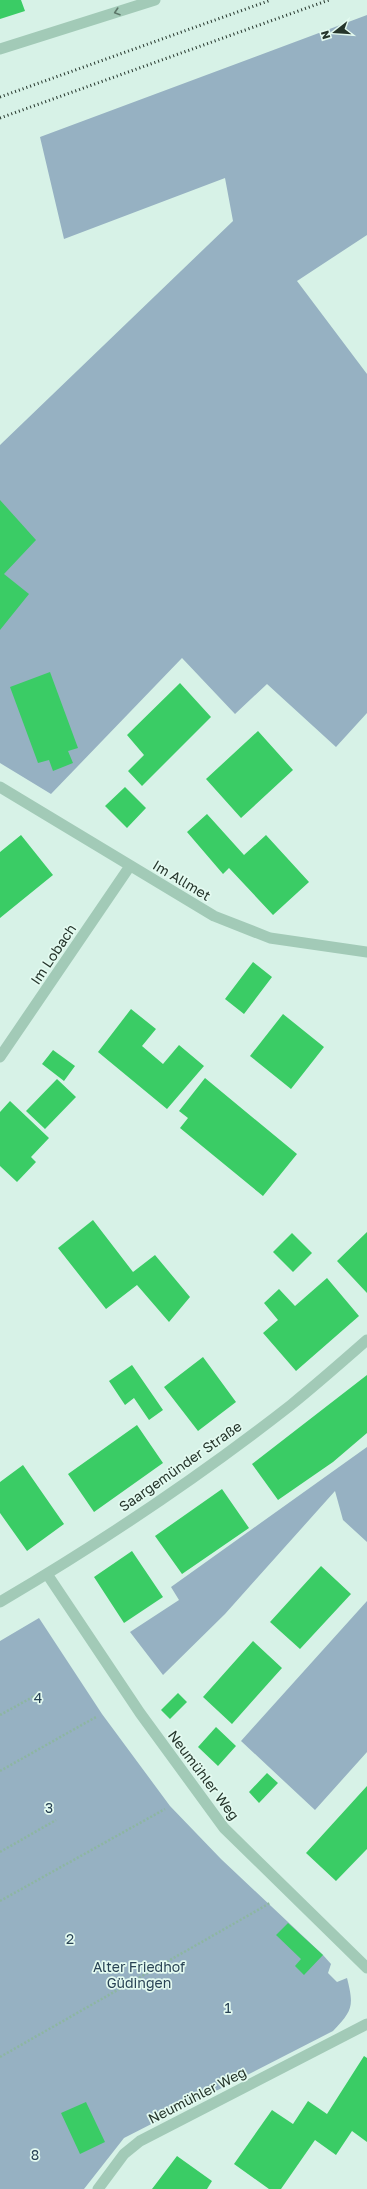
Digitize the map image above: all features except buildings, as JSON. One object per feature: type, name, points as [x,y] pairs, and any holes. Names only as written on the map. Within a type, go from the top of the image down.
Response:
[{"type":"street","points":[[0,49],[155,0]]},
{"type":"street","name":"Im Allmet","points":[[0,787],[214,916],[240,928],[270,938],[298,944],[367,952]]},
{"type":"street","name":"Im Lobach","points":[[0,1057],[130,866]]},
{"type":"street","name":"Saargemünder Straße","points":[[0,1602],[47,1574],[178,1488],[291,1404],[367,1340]]},
{"type":"street","name":"Neumühler Weg","points":[[47,1574],[140,1713],[224,1828],[367,1968]]},
{"type":"street","name":"Neumühler Weg","points":[[98,2189],[124,2154],[140,2141],[367,2024]]},
{"type":"path","points":[[0,1715],[40,1693]]},
{"type":"path","points":[[0,1771],[96,1717]]},
{"type":"path","points":[[0,1901],[165,1808]]},
{"type":"path","points":[[0,1852],[56,1820]]},
{"type":"path","points":[[0,2058],[268,1904]]},
{"type":"green space","points":[[367,15],[367,235],[297,281],[367,374],[367,713],[336,747],[267,684],[235,714],[182,658],[51,794],[0,763],[0,445],[233,221],[225,178],[64,239],[40,137]]},
{"type":"green space","points":[[367,1447],[367,1542],[343,1520],[335,1491],[225,1614],[163,1675],[130,1632],[179,1600],[171,1587]]},
{"type":"green space","points":[[367,1601],[367,1752],[315,1810],[241,1741]]},
{"type":"green space","name":"Alter Friedhof Güdingen","points":[[39,1618],[102,1714],[170,1806],[221,1859],[323,1955],[331,1964],[328,1973],[337,1982],[347,1978],[351,1995],[350,2007],[345,2018],[333,2031],[124,2138],[84,2189],[0,2189],[0,1641]]},
{"type":"railway","points":[[0,97],[271,0]]},
{"type":"railway","points":[[0,118],[329,0]]},
{"type":"park label","name":"4","points":[[38,1697]]},
{"type":"park label","name":"3","points":[[49,1807]]},
{"type":"park label","name":"2","points":[[70,1938]]},
{"type":"park label","name":"1","points":[[228,2007]]},
{"type":"park label","name":"8","points":[[35,2154]]}]
